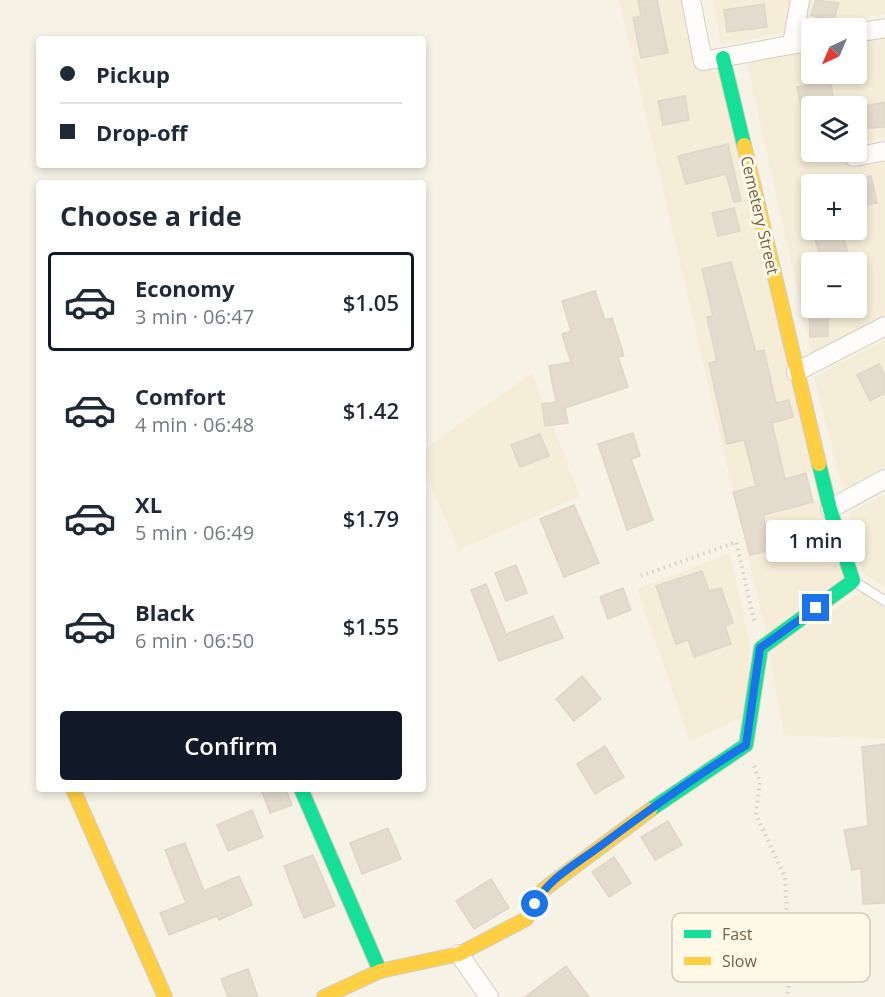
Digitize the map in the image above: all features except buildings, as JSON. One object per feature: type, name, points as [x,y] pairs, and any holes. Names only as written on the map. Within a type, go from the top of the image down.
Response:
[{"type":"street","points":[[691,0],[703,61],[801,43]]},
{"type":"street","points":[[792,44],[800,0]]},
{"type":"street","points":[[867,31],[885,28]]},
{"type":"street","name":"Cemetery Street","points":[[723,58],[830,509],[853,581]]},
{"type":"street","points":[[867,154],[885,151]]},
{"type":"street","points":[[796,372],[885,327]]},
{"type":"street","points":[[830,509],[885,479]]},
{"type":"street","points":[[324,997],[380,970],[459,954],[526,919],[543,890],[676,790],[746,745],[760,648],[853,581]]},
{"type":"street","points":[[74,792],[165,997]]},
{"type":"street","points":[[302,792],[380,970]]},
{"type":"street","points":[[459,954],[489,997]]},
{"type":"lane","points":[[853,581],[885,601]]},
{"type":"path","points":[[641,576],[736,542],[760,648]]},
{"type":"path","points":[[746,745],[760,782],[756,815],[785,877],[787,913]]},
{"type":"path","points":[[787,997],[789,982]]},
{"type":"shaded area","points":[[619,0],[692,0],[705,67],[728,68],[820,469],[733,492]]},
{"type":"shaded area","points":[[713,0],[790,0],[784,33],[721,44]]},
{"type":"shaded area","points":[[807,0],[885,0],[885,14],[864,18],[803,18]]},
{"type":"shaded area","points":[[885,37],[885,137],[867,140],[867,96],[801,96],[801,162],[851,162],[853,169],[885,162],[885,319],[812,357],[803,318],[867,318],[867,252],[801,252],[801,308],[746,60],[801,51],[801,84],[867,84],[867,40]]},
{"type":"shaded area","points":[[885,340],[885,467],[843,490],[814,377]]},
{"type":"shaded area","points":[[532,373],[580,496],[459,550],[426,475],[426,448]]},
{"type":"shaded area","points":[[885,494],[885,587],[863,573],[849,513]]},
{"type":"shaded area","points":[[827,498],[845,580],[766,634],[740,521]]},
{"type":"shaded area","points":[[730,553],[750,643],[748,715],[690,741],[637,589]]},
{"type":"shaded area","points":[[861,592],[885,609],[885,739],[784,735],[769,651]]},
{"type":"traffic: fast","points":[[723,58],[744,145]]},
{"type":"traffic: fast","points":[[650,810],[746,745],[761,648],[853,581],[830,509],[819,464]]},
{"type":"traffic: fast","points":[[302,792],[380,971]]},
{"type":"traffic: slow","points":[[744,145],[819,464]]},
{"type":"traffic: slow","points":[[74,792],[165,997]]},
{"type":"traffic: slow","points":[[324,997],[380,971],[459,954],[526,919],[543,890],[650,810]]},
{"type":"route","points":[[535,904],[543,890],[581,861],[676,790],[746,745],[760,648],[816,608]]}]
